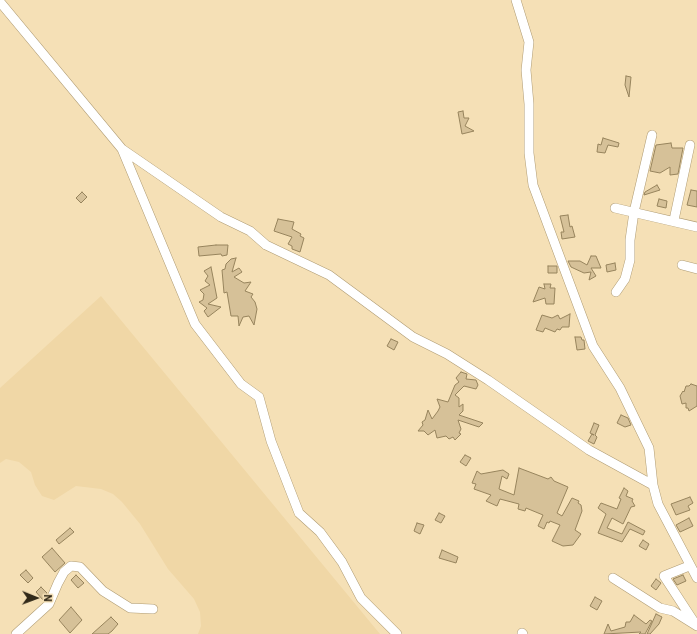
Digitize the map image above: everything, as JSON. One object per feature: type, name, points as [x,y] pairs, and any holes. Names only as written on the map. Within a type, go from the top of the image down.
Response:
[{"type":"street","points":[[516,0],[528,42],[526,70],[529,104],[529,153],[533,185],[593,346],[620,388],[649,448],[652,485],[658,504],[689,566],[697,578]]},
{"type":"street","points":[[0,2],[122,149],[221,217],[250,231],[266,245],[329,275],[413,337],[447,354],[488,380],[589,450],[652,485]]},
{"type":"street","points":[[616,292],[625,279],[630,260],[630,240],[634,212],[652,135]]},
{"type":"street","points":[[674,220],[690,145]]},
{"type":"street","points":[[122,149],[194,324],[241,384],[258,397],[271,441],[299,513],[320,532],[342,562],[361,598],[397,634]]},
{"type":"street","points":[[615,208],[697,227]]},
{"type":"street","points":[[682,266],[697,268]]},
{"type":"street","points":[[16,634],[50,604],[64,572],[72,566],[80,567],[103,591],[130,608],[153,609]]},
{"type":"street","points":[[689,566],[664,576],[696,626]]},
{"type":"street","points":[[613,578],[660,608],[673,611],[696,626]]},
{"type":"shaded area","points":[[101,296],[380,634],[198,634],[201,626],[200,612],[194,599],[168,569],[140,524],[122,502],[113,494],[101,489],[76,486],[54,500],[42,496],[35,485],[31,472],[19,462],[6,459],[0,463],[0,388]]},
{"type":"building","points":[[626,76],[631,77],[629,97],[625,85]]},
{"type":"building","points":[[463,111],[464,118],[469,118],[465,126],[474,131],[462,134],[458,112]]},
{"type":"building","points":[[603,138],[619,143],[618,147],[608,145],[605,153],[597,152],[598,144],[601,145]]},
{"type":"building","points":[[671,143],[672,148],[683,148],[678,174],[670,175],[670,167],[660,173],[650,171],[656,145]]},
{"type":"building","points":[[657,185],[660,190],[644,195],[645,192]]},
{"type":"building","points":[[691,190],[697,191],[697,207],[687,205]]},
{"type":"building","points":[[82,192],[87,197],[81,203],[76,198]]},
{"type":"building","points":[[659,199],[667,201],[666,208],[657,206]]},
{"type":"building","points":[[568,215],[570,227],[572,226],[575,237],[562,239],[561,232],[564,232],[560,216]]},
{"type":"building","points":[[278,219],[294,222],[292,229],[301,234],[300,236],[304,238],[300,252],[292,249],[292,246],[288,244],[292,237],[274,231]]},
{"type":"building","points":[[228,245],[227,255],[222,256],[221,254],[199,256],[198,247]]},
{"type":"building","points":[[591,256],[596,256],[601,268],[591,268],[596,276],[589,280],[591,272],[584,273],[571,267],[568,261],[580,261],[587,265]]},
{"type":"building","points":[[236,258],[232,272],[239,268],[242,272],[234,277],[244,283],[251,282],[245,291],[253,294],[251,297],[255,302],[257,309],[254,325],[249,316],[243,317],[239,326],[238,316],[231,316],[227,292],[224,293],[222,270],[225,269],[226,264],[231,259]]},
{"type":"building","points":[[615,263],[616,270],[607,272],[606,265]]},
{"type":"building","points":[[548,266],[557,266],[557,273],[548,273]]},
{"type":"building","points":[[211,267],[217,298],[208,304],[221,307],[208,317],[204,311],[207,308],[199,302],[203,300],[204,294],[200,290],[210,285],[205,281],[208,276],[204,271]]},
{"type":"building","points":[[544,284],[551,284],[550,288],[555,288],[554,304],[546,304],[545,298],[533,302],[539,287],[545,289]]},
{"type":"building","points":[[570,314],[569,327],[562,327],[560,330],[557,329],[555,332],[545,328],[543,332],[536,330],[542,315],[552,318],[558,315],[560,319]]},
{"type":"building","points":[[575,337],[581,337],[582,340],[584,340],[585,349],[577,350]]},
{"type":"building","points":[[391,339],[398,342],[394,350],[387,346]]},
{"type":"building","points":[[461,372],[467,374],[466,379],[476,380],[478,385],[476,389],[464,386],[455,395],[459,398],[459,407],[463,404],[463,411],[459,415],[483,423],[479,427],[458,420],[461,429],[459,433],[461,434],[455,440],[453,437],[449,439],[446,436],[437,438],[435,430],[428,435],[424,431],[418,431],[423,425],[422,422],[425,420],[428,410],[432,419],[438,411],[440,407],[437,399],[448,402],[455,385],[459,382],[456,378]]},
{"type":"building","points":[[691,384],[697,386],[697,406],[689,411],[688,408],[686,408],[686,403],[682,404],[680,396],[683,391],[684,392],[686,386]]},
{"type":"building","points":[[621,415],[628,418],[631,425],[625,427],[617,423]]},
{"type":"building","points":[[594,423],[599,425],[595,435],[597,437],[594,444],[588,441],[592,434],[590,433]]},
{"type":"building","points":[[465,455],[471,458],[466,466],[460,462]]},
{"type":"building","points":[[519,468],[548,479],[551,477],[554,481],[568,487],[557,513],[562,516],[572,498],[579,501],[578,503],[581,505],[582,511],[575,530],[581,534],[573,545],[563,546],[552,541],[560,525],[550,521],[549,523],[547,522],[544,529],[538,526],[543,515],[526,508],[525,511],[518,509],[519,504],[500,499],[497,506],[486,501],[491,495],[474,489],[476,484],[472,483],[477,471],[481,474],[503,470],[509,474],[507,479],[502,476],[499,489],[514,495]]},
{"type":"building","points":[[624,488],[628,491],[626,496],[633,499],[632,501],[635,506],[631,507],[623,524],[612,518],[607,528],[622,534],[628,522],[645,531],[643,535],[630,529],[622,542],[598,533],[606,514],[598,508],[601,503],[617,509],[621,499],[619,498]]},
{"type":"building","points":[[690,497],[693,503],[688,506],[690,510],[676,515],[671,504]]},
{"type":"building","points":[[439,513],[445,516],[441,523],[435,520]]},
{"type":"building","points":[[689,518],[693,526],[680,532],[676,525]]},
{"type":"building","points":[[417,523],[424,525],[420,534],[414,531]]},
{"type":"building","points":[[70,528],[74,532],[59,544],[56,540]]},
{"type":"building","points":[[643,540],[649,544],[646,550],[639,546]]},
{"type":"building","points":[[52,548],[65,563],[55,572],[42,557]]},
{"type":"building","points":[[442,550],[458,557],[456,563],[439,558]]},
{"type":"building","points":[[26,570],[33,578],[28,583],[20,575]]},
{"type":"building","points":[[76,575],[84,583],[78,588],[71,580]]},
{"type":"building","points":[[683,575],[686,581],[677,585],[673,579]]},
{"type":"building","points":[[656,579],[661,583],[656,590],[651,586]]},
{"type":"building","points":[[41,587],[47,593],[43,600],[36,592]]},
{"type":"building","points":[[595,597],[602,601],[597,610],[590,606]]},
{"type":"building","points":[[71,607],[82,620],[70,633],[59,620]]},
{"type":"building","points":[[656,614],[662,617],[659,624],[650,634],[647,634]]},
{"type":"building","points":[[634,615],[646,624],[650,620],[652,621],[645,634],[639,634],[641,632],[604,634],[608,624],[611,631],[625,627],[626,622],[630,622]]},
{"type":"building","points":[[111,617],[118,624],[112,631],[108,634],[92,634]]}]
